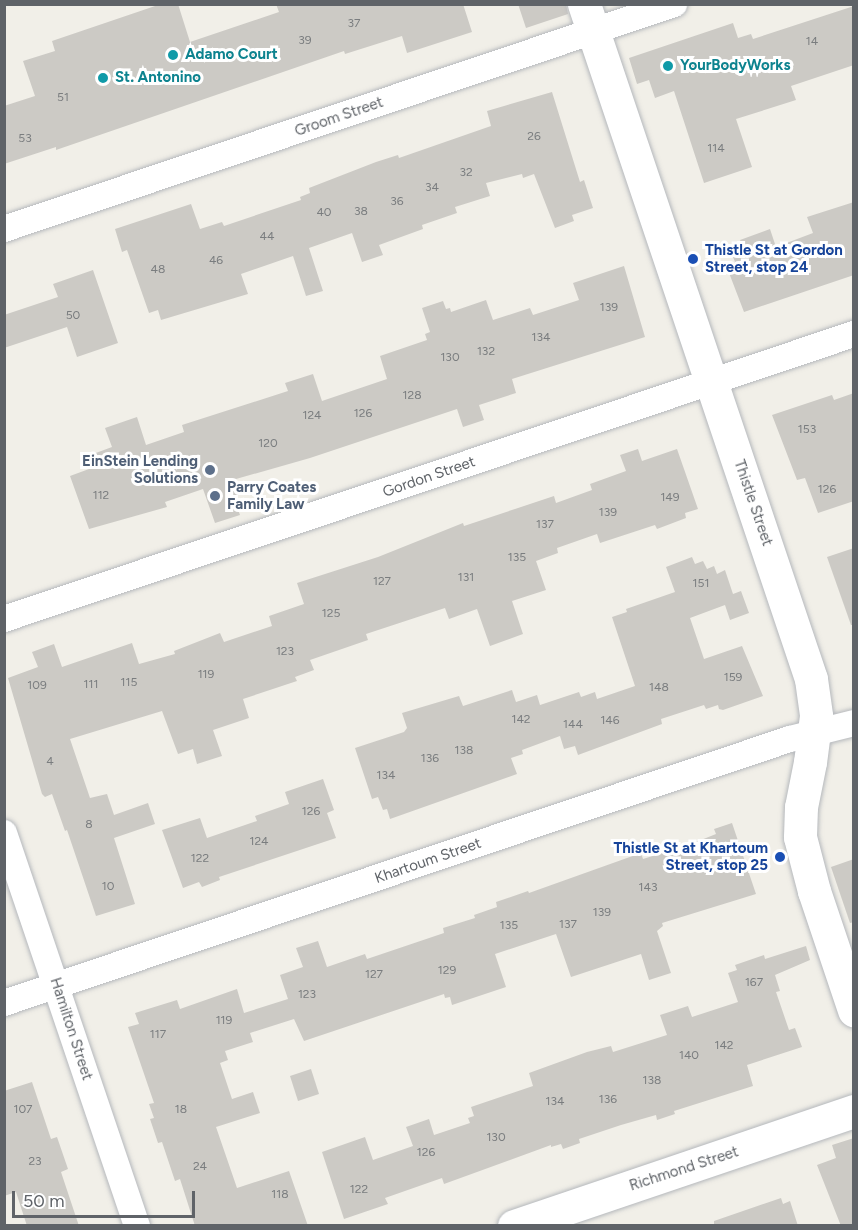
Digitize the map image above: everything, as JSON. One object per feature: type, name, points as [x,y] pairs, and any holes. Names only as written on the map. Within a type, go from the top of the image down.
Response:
[{"type":"street","name":"Groom Street","points":[[4,229],[589,18],[674,4]]},
{"type":"street","name":"Thistle Street","points":[[589,18],[811,679],[816,716],[815,734],[801,807],[800,837],[814,891],[854,1010]]},
{"type":"street","name":"Gordon Street","points":[[4,619],[854,334]]},
{"type":"street","name":"Khartoum Street","points":[[4,1003],[790,739],[854,723]]},
{"type":"street","name":"Hamilton Street","points":[[4,833],[137,1226]]},
{"type":"street","name":"Richmond Street","points":[[528,1223],[854,1111]]},
{"type":"building","points":[[161,4],[178,4],[190,42],[279,12],[276,4],[463,4],[472,32],[407,53],[402,36],[345,54],[344,51],[56,150],[56,147],[4,164],[4,106],[35,96],[23,61],[55,51],[52,41]]},
{"type":"building","points":[[518,4],[566,4],[568,14],[526,28]]},
{"type":"building","points":[[854,6],[854,65],[791,86],[796,100],[736,119],[752,167],[704,183],[674,91],[655,98],[649,80],[637,84],[629,58],[733,23],[738,38],[751,34],[753,39]]},
{"type":"building","points":[[552,92],[580,182],[584,180],[593,208],[572,215],[574,221],[555,228],[534,174],[523,178],[522,174],[486,183],[490,196],[455,207],[457,213],[422,225],[423,229],[379,245],[383,255],[362,262],[352,233],[309,248],[323,291],[306,296],[293,256],[241,274],[248,294],[161,320],[158,310],[149,313],[127,250],[122,252],[115,229],[191,204],[200,229],[222,222],[224,226],[301,200],[300,197],[310,193],[309,188],[376,162],[398,155],[399,158],[491,126],[487,111]]},
{"type":"building","points":[[854,202],[854,275],[744,312],[726,265],[735,262],[733,257],[745,253],[740,240],[770,229],[776,247],[813,233],[807,217]]},
{"type":"building","points":[[624,266],[645,337],[512,379],[516,393],[479,405],[484,420],[463,427],[457,409],[310,458],[236,479],[241,494],[233,496],[240,515],[215,523],[203,489],[165,502],[167,507],[89,529],[70,476],[89,469],[85,457],[112,447],[105,428],[137,417],[146,445],[184,432],[182,425],[288,391],[285,383],[313,374],[322,401],[387,379],[380,356],[427,340],[425,334],[430,332],[422,308],[443,301],[446,309],[450,308],[451,312],[486,300],[493,320],[530,308],[533,315],[579,300],[573,283]]},
{"type":"building","points":[[93,270],[118,343],[77,357],[67,327],[4,348],[4,315],[58,297],[53,284]]},
{"type":"building","points":[[854,393],[854,501],[818,513],[805,478],[797,480],[772,415],[832,395],[834,400]]},
{"type":"building","points":[[638,449],[642,461],[677,449],[698,509],[685,513],[686,518],[657,529],[655,525],[600,543],[597,534],[557,548],[558,553],[536,561],[546,590],[512,601],[523,634],[490,646],[477,609],[449,619],[445,608],[366,634],[368,640],[310,660],[314,670],[295,677],[297,681],[243,699],[249,718],[213,730],[222,756],[197,764],[193,749],[178,754],[162,711],[70,739],[90,798],[107,794],[114,815],[148,803],[155,824],[114,838],[135,904],[96,916],[67,830],[65,831],[52,794],[45,797],[42,794],[8,678],[38,667],[32,652],[54,644],[62,667],[132,643],[139,664],[175,654],[174,651],[220,633],[224,642],[272,626],[269,616],[304,604],[297,583],[378,557],[463,523],[464,526],[554,496],[556,503],[592,490],[590,484],[626,471],[620,455]]},
{"type":"building","points":[[854,548],[854,625],[851,625],[827,557]]},
{"type":"building","points":[[692,557],[695,564],[703,561],[707,569],[714,566],[717,574],[725,570],[733,594],[741,591],[749,613],[730,620],[725,605],[690,618],[704,659],[742,646],[763,696],[723,710],[719,709],[718,705],[706,709],[704,705],[661,719],[662,724],[578,755],[575,746],[564,749],[560,736],[522,750],[523,754],[511,758],[517,774],[390,819],[387,809],[383,810],[378,797],[372,799],[355,748],[404,732],[407,728],[402,713],[459,696],[463,706],[512,690],[516,702],[537,695],[540,705],[579,692],[581,697],[595,692],[597,699],[635,686],[612,617],[627,612],[626,609],[675,592],[666,567]]},
{"type":"building","points":[[323,779],[334,810],[327,813],[336,838],[219,877],[220,880],[202,887],[199,882],[183,888],[162,830],[200,818],[207,838],[257,821],[255,816],[289,804],[285,792]]},
{"type":"building","points":[[732,823],[756,894],[662,923],[663,926],[657,931],[671,973],[649,980],[641,954],[571,977],[556,934],[495,954],[506,987],[452,1005],[450,997],[445,998],[444,994],[304,1041],[294,1019],[250,1033],[253,1042],[225,1051],[228,1060],[220,1063],[232,1099],[253,1092],[260,1113],[216,1127],[237,1188],[289,1171],[308,1226],[195,1226],[180,1179],[175,1181],[162,1142],[158,1143],[150,1119],[154,1118],[149,1104],[154,1103],[128,1027],[139,1024],[135,1013],[177,1000],[180,1009],[237,989],[244,1013],[288,999],[280,975],[303,967],[296,948],[318,941],[327,967],[365,954],[367,959],[444,933],[443,928],[475,918],[474,915],[497,907],[496,902],[528,891],[529,893],[641,853],[643,859],[691,844],[716,834],[714,829]]},
{"type":"building","points":[[854,859],[854,922],[850,923],[831,867]]},
{"type":"building","points":[[806,946],[810,960],[775,975],[780,991],[776,992],[789,1030],[795,1028],[802,1047],[747,1065],[753,1086],[674,1111],[675,1114],[657,1120],[656,1115],[621,1125],[579,1139],[580,1143],[563,1149],[561,1144],[551,1147],[551,1145],[444,1184],[442,1178],[385,1198],[388,1204],[344,1219],[322,1152],[365,1137],[373,1160],[413,1146],[406,1127],[429,1119],[434,1135],[470,1123],[468,1118],[474,1116],[471,1107],[533,1086],[529,1073],[587,1052],[611,1046],[613,1052],[667,1035],[660,1015],[688,1006],[692,1017],[738,1002],[728,973],[737,970],[735,965],[764,955],[765,959]]},
{"type":"building","points":[[311,1069],[319,1094],[298,1101],[290,1076]]},
{"type":"building","points":[[32,1082],[51,1139],[57,1137],[68,1169],[61,1172],[79,1226],[27,1226],[16,1192],[4,1196],[4,1091]]},
{"type":"building","points":[[854,1138],[854,1226],[841,1226],[817,1165],[836,1158],[832,1145]]},
{"type":"building","points":[[781,1198],[783,1204],[790,1201],[798,1226],[714,1226],[714,1221]]},
{"type":"place","name":"Adamo Court","points":[[173,55]]},
{"type":"place","name":"YourBodyWorks","points":[[668,66]]},
{"type":"place","name":"St. Antonino","points":[[103,78]]},
{"type":"place","name":"Thistle St at Gordon Street, stop 24","points":[[693,259]]},
{"type":"place","name":"EinStein Lending Solutions","points":[[210,470]]},
{"type":"place","name":"Parry Coates Family Law","points":[[215,496]]},
{"type":"place","name":"Thistle St at Khartoum Street, stop 25","points":[[780,857]]}]
